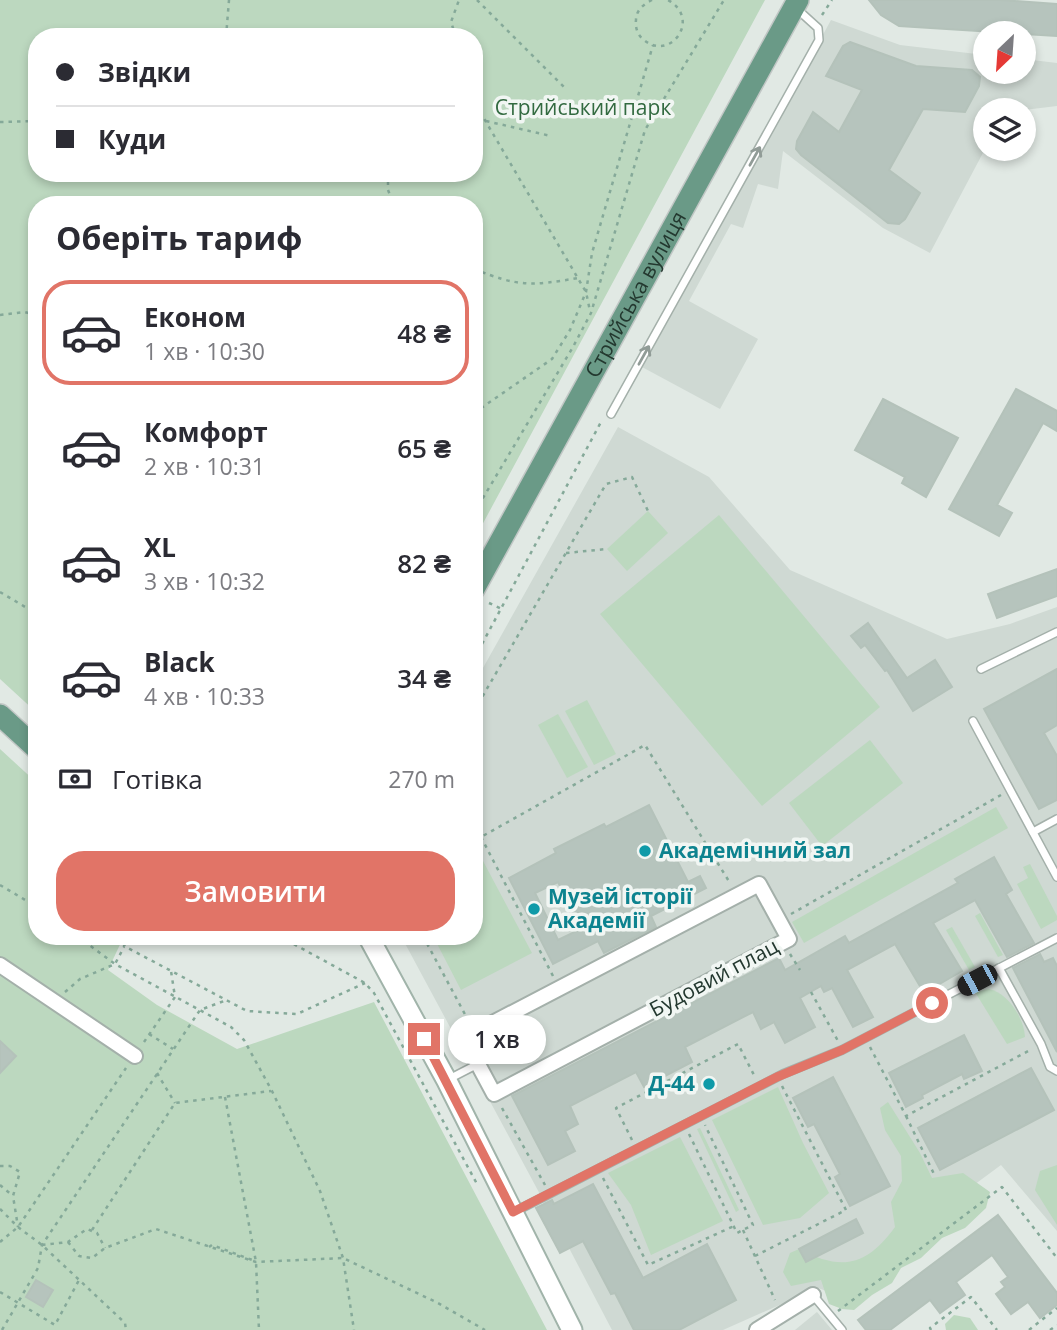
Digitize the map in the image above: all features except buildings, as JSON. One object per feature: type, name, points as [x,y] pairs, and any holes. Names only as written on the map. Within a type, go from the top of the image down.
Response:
[{"type":"main road","name":"Стрийська вулиця","points":[[483,594],[796,3]]},
{"type":"main road","points":[[0,715],[28,741]]},
{"type":"main road","points":[[372,945],[447,1081],[572,1330]]},
{"type":"street","name":"Будовий плац","points":[[475,1032],[759,884],[789,939],[494,1094]]},
{"type":"street","points":[[0,965],[135,1056]]},
{"type":"street","points":[[475,1032],[464,1038],[494,1094]]},
{"type":"street","points":[[764,1328],[813,1295]]},
{"type":"lane","points":[[611,414],[819,40],[818,28],[796,3]]},
{"type":"lane","points":[[982,669],[1057,632]]},
{"type":"lane","points":[[973,721],[1057,877]]},
{"type":"lane","points":[[1032,832],[1057,819]]},
{"type":"lane","points":[[513,1212],[777,1077],[842,1050],[1057,938]]},
{"type":"lane","points":[[999,968],[1050,1067],[1057,1071]]},
{"type":"lane","points":[[447,1081],[478,1064]]},
{"type":"lane","points":[[813,1295],[842,1330]]},
{"type":"path","points":[[227,28],[229,0]]},
{"type":"path","points":[[453,28],[451,22],[459,0]]},
{"type":"path","points":[[477,0],[566,89]]},
{"type":"path","points":[[652,0],[642,6],[635,21],[640,36],[653,45],[668,45],[679,36],[683,22],[678,8],[668,0]]},
{"type":"path","points":[[678,8],[680,0]]},
{"type":"path","points":[[483,498],[591,313],[645,130],[724,0]]},
{"type":"path","points":[[821,18],[831,0]]},
{"type":"path","points":[[483,406],[552,359],[570,330],[586,292],[592,253],[653,45]]},
{"type":"path","points":[[483,119],[586,292],[591,313]]},
{"type":"path","points":[[0,122],[28,121]]},
{"type":"path","points":[[485,121],[551,136]]},
{"type":"path","points":[[483,273],[503,281],[537,285],[578,278]]},
{"type":"path","points":[[0,315],[28,313]]},
{"type":"path","points":[[483,643],[603,419]]},
{"type":"path","points":[[483,696],[606,484],[632,477],[648,511]]},
{"type":"path","points":[[566,553],[607,549]]},
{"type":"path","points":[[0,592],[28,609]]},
{"type":"path","points":[[483,597],[502,609]]},
{"type":"path","points":[[483,836],[645,745],[738,895]]},
{"type":"path","points":[[779,921],[1010,790]]},
{"type":"path","points":[[483,841],[559,988]]},
{"type":"path","points":[[0,885],[28,902]]},
{"type":"path","points":[[89,945],[115,964],[239,1034],[272,1091],[320,1191],[343,1258],[354,1330]]},
{"type":"path","points":[[295,945],[365,983],[374,993],[478,1186]]},
{"type":"path","points":[[428,945],[475,1032]]},
{"type":"path","points":[[55,1002],[80,979],[115,964],[124,946],[243,1010],[297,1014],[365,983]]},
{"type":"path","points":[[794,961],[800,970]]},
{"type":"path","points":[[0,1242],[18,1227],[175,997],[171,971]]},
{"type":"path","points":[[811,992],[842,1050]]},
{"type":"path","points":[[2,1329],[37,1268],[42,1245],[173,1049],[200,1010],[224,1001]]},
{"type":"path","points":[[149,1034],[173,1049]]},
{"type":"path","points":[[865,1038],[934,1174]]},
{"type":"path","points":[[637,1149],[616,1108],[738,1044],[760,1086]]},
{"type":"path","points":[[906,1116],[1041,1045]]},
{"type":"path","points":[[157,1073],[175,1103]]},
{"type":"path","points":[[755,1256],[846,1210],[777,1077]]},
{"type":"path","points":[[92,1230],[175,1103],[272,1091]]},
{"type":"path","points":[[494,1094],[550,1194]]},
{"type":"path","points":[[225,1097],[256,1262],[259,1330]]},
{"type":"path","points":[[685,1125],[737,1233],[753,1225],[701,1116]]},
{"type":"path","points":[[0,1166],[10,1166],[20,1172],[13,1196],[18,1227]]},
{"type":"path","points":[[598,1169],[648,1265],[734,1226]]},
{"type":"path","points":[[0,1185],[13,1196]]},
{"type":"path","points":[[831,1316],[1002,1187],[1057,1258]]},
{"type":"path","points":[[0,1209],[125,1323],[127,1330]]},
{"type":"path","points":[[42,1245],[68,1242],[87,1229],[102,1239],[105,1248]]},
{"type":"path","points":[[68,1242],[79,1256],[92,1258],[105,1248],[156,1230],[256,1262],[343,1258],[436,1302],[485,1330]]},
{"type":"path","points":[[743,1230],[778,1306]]},
{"type":"path","points":[[55,1325],[79,1280]]},
{"type":"path","points":[[0,1292],[62,1330]]},
{"type":"path","points":[[931,1330],[930,1328],[971,1297],[998,1330]]},
{"type":"path","points":[[1029,1330],[1057,1308]]},
{"type":"path","points":[[1050,1330],[1057,1325]]},
{"type":"shaded area","points":[[831,20],[900,45],[973,54],[973,84],[1036,84],[1036,60],[1057,63],[1057,106],[1036,109],[1036,98],[973,98],[973,161],[979,161],[930,253],[883,228],[783,151],[778,189],[758,184],[743,228],[731,224],[689,301],[758,339],[720,409],[642,367]]},
{"type":"shaded area","points":[[618,427],[709,477],[790,570],[947,639],[1010,624],[1057,607],[1057,1231],[1001,1165],[829,1292],[818,1288],[723,1330],[612,1330],[569,1248],[560,1253],[536,1208],[544,1204],[542,1198],[406,945],[483,945],[483,668]]},
{"type":"shaded area","points":[[817,1312],[832,1330],[795,1330]]},
{"type":"green space","name":"Стрийський парк","points":[[0,0],[765,0],[483,523],[483,196],[28,196],[28,705],[0,679]]},
{"type":"green space","points":[[648,511],[668,533],[627,571],[607,549]]},
{"type":"green space","points":[[719,515],[880,707],[762,806],[600,614]]},
{"type":"green space","points":[[587,700],[616,754],[594,765],[565,711]]},
{"type":"green space","points":[[558,714],[588,767],[567,778],[538,725]]},
{"type":"green space","points":[[870,740],[903,783],[822,846],[789,803]]},
{"type":"green space","points":[[0,749],[28,775],[28,945],[120,945],[108,970],[157,1005],[237,1049],[374,1002],[547,1330],[0,1330]]},
{"type":"green space","points":[[996,807],[1008,828],[804,943],[792,922]]},
{"type":"green space","points":[[483,861],[532,953],[461,990],[438,945],[483,945]]},
{"type":"green space","points":[[1030,864],[1057,916],[1057,920],[1041,929],[1017,884],[1028,878],[1023,867]]},
{"type":"green space","points":[[980,913],[1003,955],[998,957],[975,916]]},
{"type":"green space","points":[[952,927],[975,967],[969,970],[946,930]]},
{"type":"green space","points":[[989,989],[996,991],[1014,1007],[1022,1022],[1025,1037],[1007,1044],[975,992]]},
{"type":"green space","points":[[778,1087],[829,1193],[800,1218],[763,1225],[712,1120]]},
{"type":"green space","points":[[888,1102],[920,1153],[932,1178],[963,1173],[990,1192],[986,1208],[965,1228],[942,1238],[921,1258],[901,1268],[892,1283],[854,1310],[842,1309],[829,1304],[821,1280],[791,1286],[783,1272],[790,1253],[799,1249],[814,1256],[840,1262],[863,1257],[874,1250],[895,1227],[891,1202],[902,1181],[901,1156],[885,1130],[880,1108]]},
{"type":"green space","points":[[700,1128],[739,1210],[736,1212],[697,1129]]},
{"type":"green space","points":[[680,1137],[723,1221],[651,1255],[631,1205],[608,1173]]},
{"type":"green space","points":[[1057,1165],[1057,1225],[1035,1190],[1040,1171]]},
{"type":"green space","points":[[954,1315],[970,1318],[978,1330],[946,1330],[945,1324]]},
{"type":"place","name":"Академічний зал","points":[[645,851]]},
{"type":"place","name":"Музей історії Академії","points":[[534,909]]},
{"type":"place","name":"Д-44","points":[[709,1084]]},
{"type":"route","points":[[424,1039],[513,1212],[777,1077],[842,1050],[932,1003]]}]
